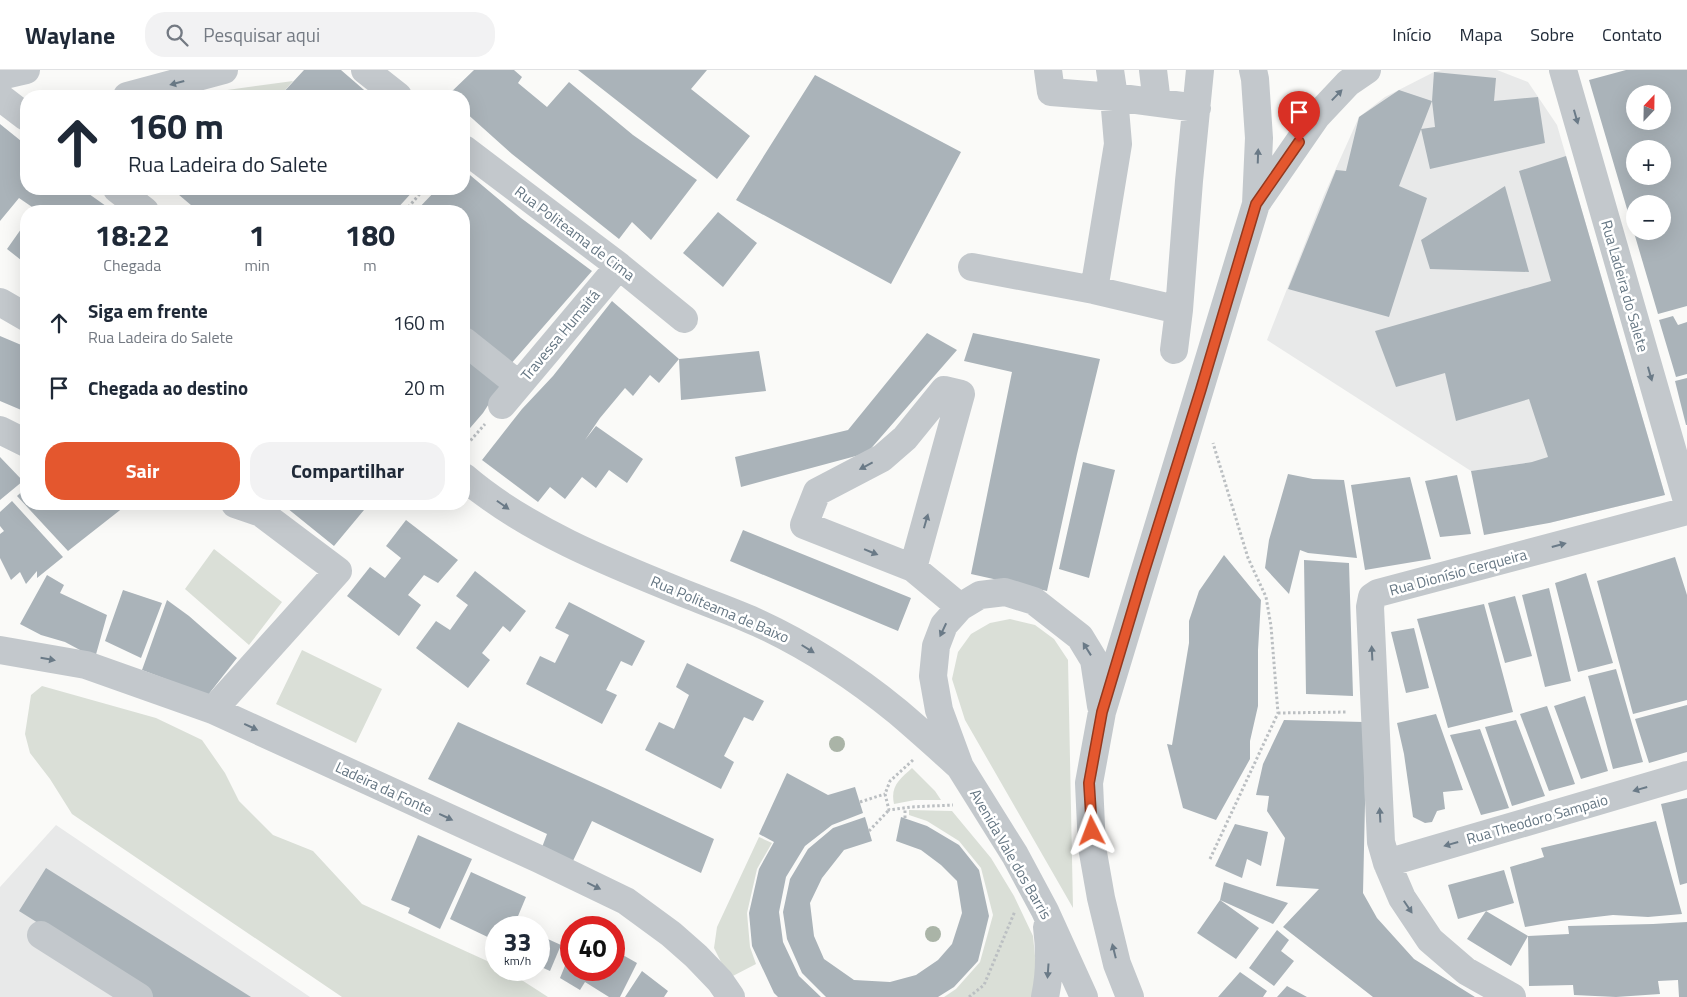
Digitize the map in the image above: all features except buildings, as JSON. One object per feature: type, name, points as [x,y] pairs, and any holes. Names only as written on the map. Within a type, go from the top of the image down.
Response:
[{"type":"street","points":[[0,76],[26,70]]},
{"type":"street","points":[[149,90],[224,70]]},
{"type":"street","points":[[365,70],[390,90]]},
{"type":"street","points":[[1048,70],[1051,92],[1114,97],[1197,108]]},
{"type":"street","points":[[1094,290],[1118,144],[1110,70]]},
{"type":"street","points":[[1153,70],[1157,104]]},
{"type":"street","points":[[1174,350],[1200,70]]},
{"type":"street","points":[[1130,997],[1117,964],[1101,898],[1092,847],[1089,783],[1102,712],[1256,204],[1259,138],[1253,70]]},
{"type":"street","points":[[1256,204],[1316,117],[1348,83],[1367,70]]},
{"type":"street","name":"Rua Ladeira do Salete","points":[[1563,70],[1687,502]]},
{"type":"street","points":[[0,98],[20,113]]},
{"type":"street","name":"Rua Politeama de Cima","points":[[470,154],[619,266],[684,320]]},
{"type":"street","points":[[125,195],[137,205]]},
{"type":"street","name":"Travessa Humaitá","points":[[470,348],[510,395],[619,266]]},
{"type":"street","points":[[972,267],[1094,290],[1179,310]]},
{"type":"street","points":[[0,302],[20,314]]},
{"type":"street","points":[[913,568],[961,394],[944,390],[905,438],[882,458],[817,492],[804,524],[913,568],[960,606]]},
{"type":"street","points":[[0,430],[20,440]]},
{"type":"street","points":[[905,438],[945,452]]},
{"type":"street","name":"Rua Politeama de Baixo","points":[[470,481],[519,517],[592,554],[652,581],[757,622],[800,644],[861,684],[898,712],[960,767]]},
{"type":"street","points":[[219,703],[338,571],[261,513],[252,510]]},
{"type":"street","name":"Rua Dionísio Cerqueira","points":[[1387,863],[1381,842],[1370,607],[1372,598],[1378,593],[1687,511]]},
{"type":"street","points":[[960,767],[939,710],[933,676],[936,646],[944,625],[960,606],[980,595],[1005,592],[1034,601],[1080,637],[1094,660],[1102,712]]},
{"type":"street","name":"Ladeira da Fonte","points":[[0,650],[86,665],[219,703],[626,901],[671,934],[696,956],[720,981],[731,997]]},
{"type":"street","name":"Avenida Vale dos Barris","points":[[960,767],[1015,855],[1045,911],[1084,997]]},
{"type":"street","name":"Rua Theodoro Sampaio","points":[[1387,863],[1687,775]]},
{"type":"street","points":[[1387,863],[1402,898],[1430,940],[1466,971],[1512,997]]},
{"type":"street","points":[[1045,911],[1049,945],[1045,997]]},
{"type":"street","points":[[41,935],[139,997]]},
{"type":"path","points":[[410,205],[419,195]]},
{"type":"path","points":[[1210,859],[1278,713],[1266,597],[1248,558],[1212,437]]},
{"type":"path","points":[[1278,713],[1328,712]]},
{"type":"path","points":[[889,810],[885,794],[890,781],[932,742]]},
{"type":"path","points":[[860,802],[885,794]]},
{"type":"path","points":[[869,830],[889,810],[944,806],[980,800]]},
{"type":"path","points":[[905,808],[905,818]]},
{"type":"path","points":[[969,997],[984,985],[1002,945],[1014,913],[1023,872]]},
{"type":"shaded area","points":[[1442,70],[1497,70],[1528,82],[1557,125],[1665,495],[1549,523],[1532,462],[1471,471],[1267,340],[1324,195],[1359,117],[1385,97],[1434,72]]},
{"type":"shaded area","points":[[293,81],[285,90],[227,90]]},
{"type":"shaded area","points":[[214,549],[282,602],[249,645],[185,589]]},
{"type":"shaded area","points":[[1010,619],[1035,625],[1054,639],[1068,660],[1073,908],[965,720],[952,679],[958,652],[971,634],[990,623]]},
{"type":"shaded area","points":[[302,650],[382,689],[356,743],[276,704]]},
{"type":"shaded area","points":[[42,686],[156,718],[202,740],[225,773],[239,801],[273,835],[313,851],[362,904],[485,960],[485,981],[523,981],[548,997],[342,997],[72,814],[50,779],[30,753],[25,734],[31,695]]},
{"type":"shaded area","points":[[912,768],[935,791],[941,800],[915,800],[894,804],[893,792],[897,783]]},
{"type":"shaded area","points":[[909,810],[952,811],[991,858],[1014,896],[1033,936],[1037,976],[1033,997],[944,997],[956,989],[980,962],[993,915],[981,868],[959,841],[927,821],[909,815]]},
{"type":"shaded area","points":[[56,825],[310,997],[0,997],[0,887]]},
{"type":"shaded area","points":[[759,837],[772,843],[757,869],[747,913],[750,947],[756,964],[729,978],[714,948],[717,927]]},
{"type":"route","points":[[1092,831],[1089,783],[1102,712],[1143,575],[1256,204],[1299,142]]}]
